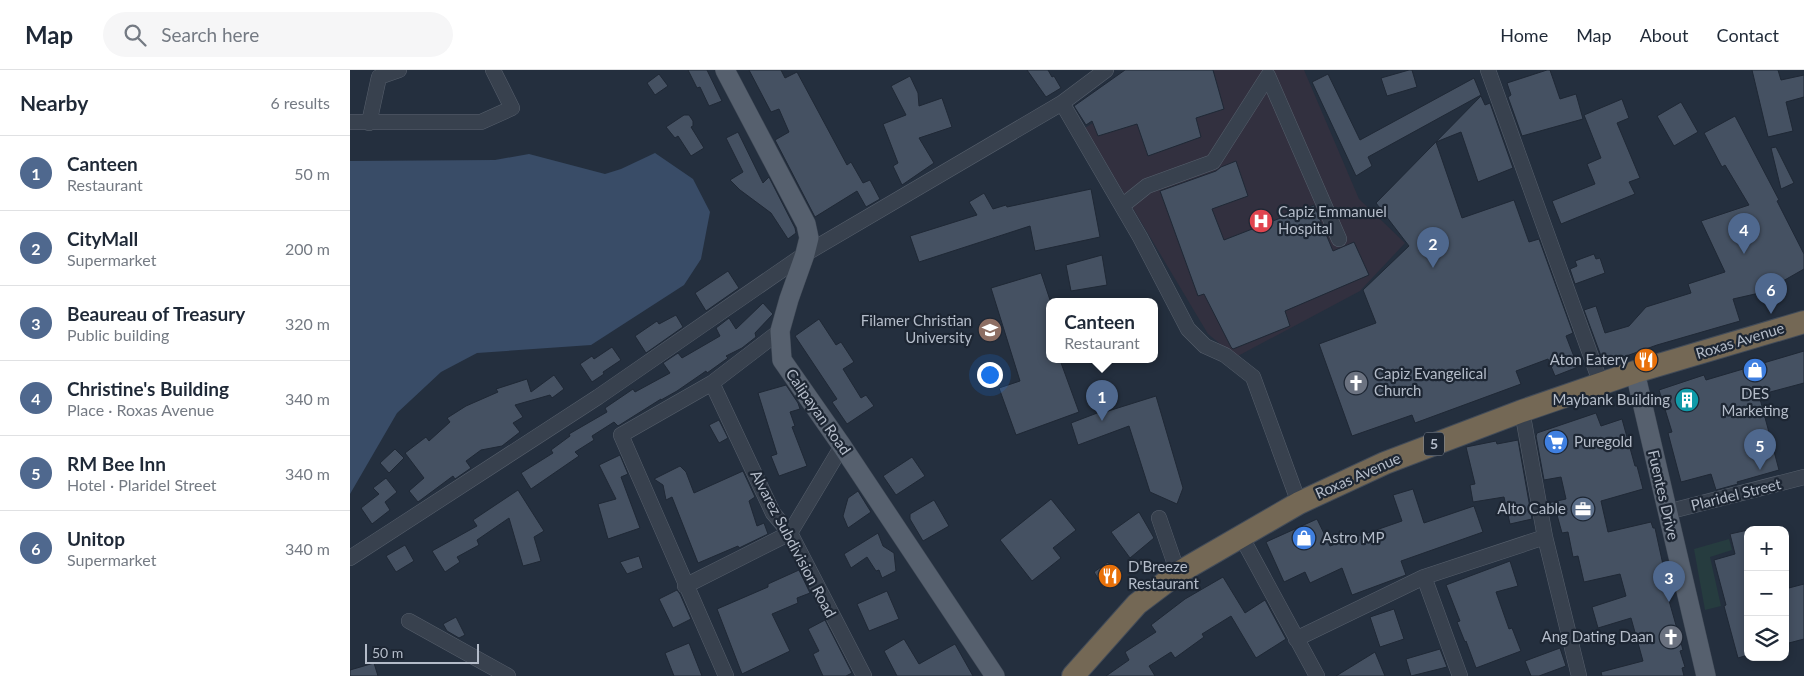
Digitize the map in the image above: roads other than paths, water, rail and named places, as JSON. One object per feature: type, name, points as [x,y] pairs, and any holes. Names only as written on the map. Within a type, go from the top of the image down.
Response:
[{"type":"highway","name":"Roxas Avenue","points":[[1079,674],[1137,604],[1178,573],[1299,503],[1385,463],[1522,411],[1635,372],[1804,322]]},
{"type":"main road","name":"Calipayan Road","points":[[725,70],[806,224],[809,238],[780,331],[782,360],[842,446],[995,676]]},
{"type":"main road","name":"Fuentes Drive","points":[[1635,372],[1706,676]]},
{"type":"street","points":[[369,123],[379,77],[399,70]]},
{"type":"street","points":[[350,122],[481,122],[512,108],[493,70]]},
{"type":"street","points":[[350,558],[598,397],[805,254],[1062,103],[1106,70]]},
{"type":"street","points":[[1488,70],[1600,384]]},
{"type":"street","points":[[1122,206],[1147,186],[1213,162],[1268,76],[1339,239]]},
{"type":"street","points":[[1062,103],[1122,206],[1188,329],[1205,346],[1225,355],[1253,377],[1299,503]]},
{"type":"street","points":[[726,676],[685,586],[621,435],[712,383],[780,331]]},
{"type":"street","name":"Alvarez Subdivision Road","points":[[712,383],[773,513],[790,533],[864,676]]},
{"type":"street","points":[[1522,411],[1545,537],[1579,676]]},
{"type":"street","points":[[685,586],[790,533],[842,446]]},
{"type":"street","name":"Plaridel Street","points":[[1667,512],[1804,477]]},
{"type":"street","points":[[1159,518],[1178,573]]},
{"type":"street","points":[[1241,536],[1317,676]]},
{"type":"street","points":[[1296,639],[1424,578],[1545,537]]},
{"type":"street","points":[[1424,578],[1460,676]]},
{"type":"street","points":[[409,621],[508,676]]},
{"type":"water","points":[[655,153],[693,179],[710,212],[701,259],[684,285],[591,345],[477,353],[441,372],[397,413],[350,494],[350,161],[495,160],[529,154],[605,174],[621,169]]},
{"type":"place","name":"Capiz Emmanuel Hospital","points":[[1261,221]]},
{"type":"place","name":"Christine's Building","points":[[1744,254]]},
{"type":"place","name":"CityMall","points":[[1433,268]]},
{"type":"place","name":"Unitop","points":[[1771,314]]},
{"type":"place","name":"Filamer Christian University","points":[[990,330]]},
{"type":"place","name":"Aton Eatery","points":[[1646,360]]},
{"type":"place","name":"DES Marketing","points":[[1755,370]]},
{"type":"place","name":"Capiz Evangelical Church","points":[[1356,383]]},
{"type":"place","name":"Maybank Building","points":[[1687,400]]},
{"type":"place","name":"Canteen","points":[[1102,421]]},
{"type":"place","name":"Puregold","points":[[1556,442]]},
{"type":"place","name":"RM Bee Inn","points":[[1760,470]]},
{"type":"place","name":"Alto Cable","points":[[1583,509]]},
{"type":"place","name":"Astro MP","points":[[1304,538]]},
{"type":"place","name":"D'Breeze Restaurant","points":[[1110,576]]},
{"type":"place","name":"Beaureau of Treasury","points":[[1669,602]]},
{"type":"place","name":"Ang Dating Daan","points":[[1671,637]]}]
